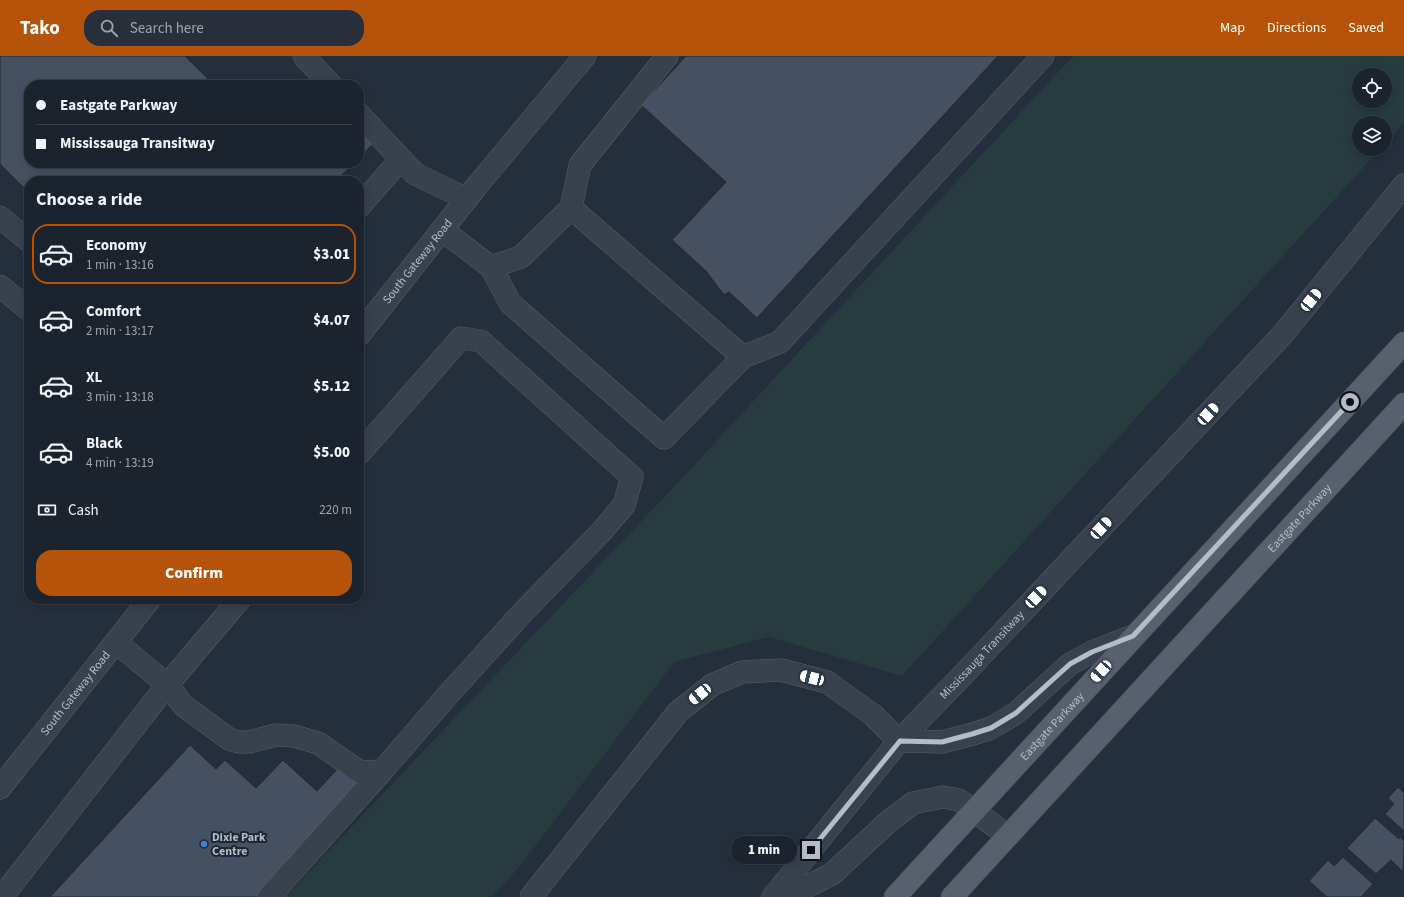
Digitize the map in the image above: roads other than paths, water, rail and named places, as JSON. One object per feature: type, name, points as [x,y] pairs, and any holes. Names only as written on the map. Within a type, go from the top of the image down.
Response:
[{"type":"main road","name":"Eastgate Parkway","points":[[895,897],[1133,636],[1404,343]]},
{"type":"main road","name":"Eastgate Parkway","points":[[952,897],[1404,404]]},
{"type":"street","points":[[304,56],[326,80]]},
{"type":"street","name":"South Gateway Road","points":[[364,329],[442,230],[585,56]]},
{"type":"street","points":[[491,267],[521,257],[571,208],[580,165],[667,56]]},
{"type":"street","points":[[442,230],[491,267],[510,303],[664,438],[743,357],[780,342],[1043,56]]},
{"type":"street","points":[[364,119],[415,174],[472,193]]},
{"type":"street","points":[[364,201],[401,159]]},
{"type":"street","name":"Mississauga Transitway","points":[[773,897],[900,741],[962,677],[1283,334],[1404,184]]},
{"type":"street","points":[[571,208],[743,357]]},
{"type":"street","points":[[0,217],[24,237]]},
{"type":"street","points":[[0,286],[24,306]]},
{"type":"street","points":[[269,897],[524,611],[602,531],[624,504],[632,477],[481,341],[461,338],[364,448]]},
{"type":"street","name":"South Gateway Road","points":[[0,788],[146,604]]},
{"type":"street","points":[[2,897],[167,685],[236,604]]},
{"type":"street","points":[[531,897],[678,712],[712,685],[742,672],[781,670],[827,682],[872,715],[900,741],[942,742],[991,728],[1016,713],[1070,664],[1092,652],[1133,636]]},
{"type":"street","points":[[116,642],[167,685],[184,706],[229,739],[239,742],[248,742],[276,735],[294,736],[318,743],[360,772],[382,771]]},
{"type":"street","points":[[787,897],[832,874],[888,822],[913,803],[943,797],[959,800],[1008,836]]},
{"type":"place","name":"Dixie Park Centre","points":[[204,844]]}]
